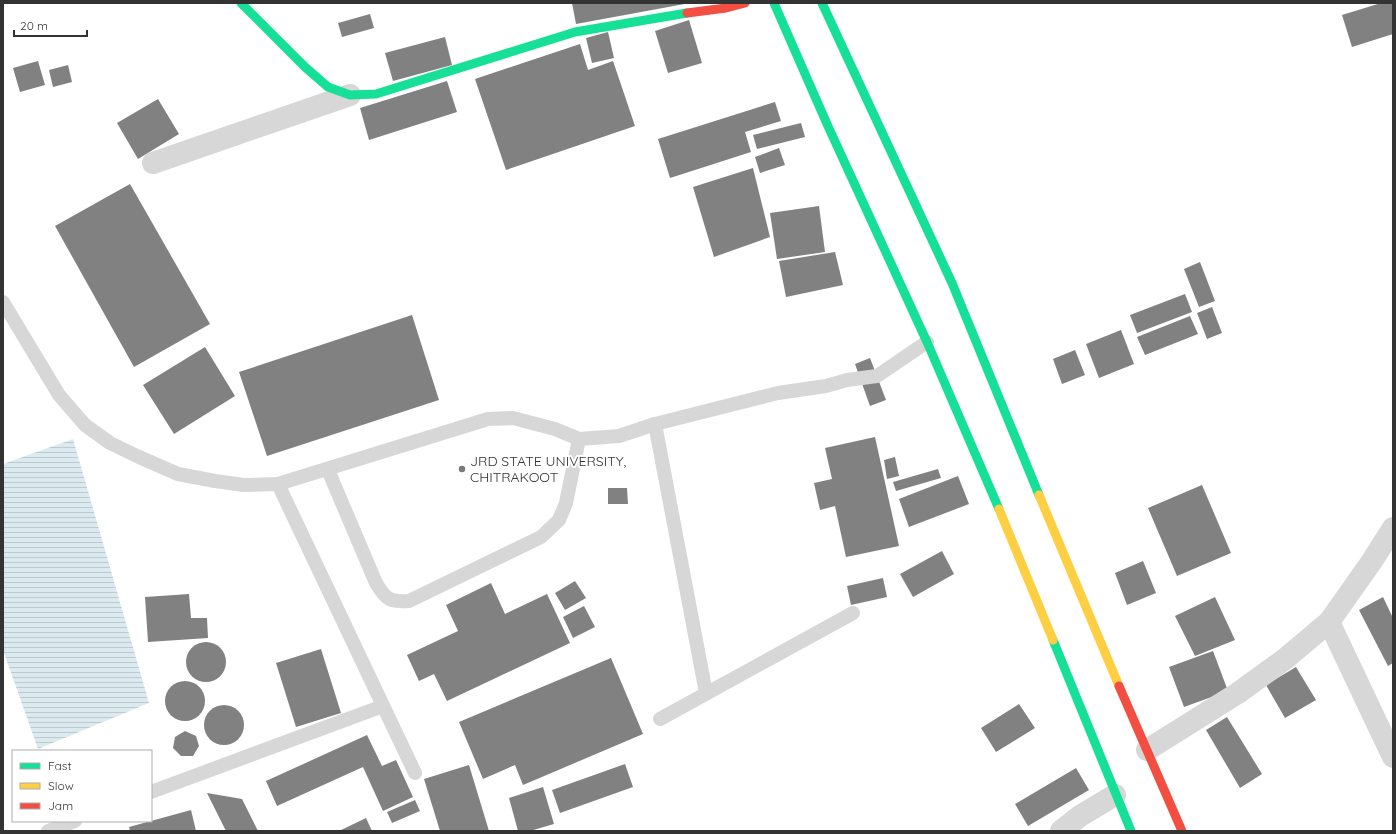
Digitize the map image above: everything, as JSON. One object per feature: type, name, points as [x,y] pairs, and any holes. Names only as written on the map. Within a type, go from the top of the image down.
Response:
[{"type":"main road","points":[[241,3],[305,67],[328,87],[350,94],[376,94],[575,32],[654,18],[726,8],[745,3]]},
{"type":"main road","points":[[774,3],[827,124],[927,342],[992,492],[1130,831]]},
{"type":"main road","points":[[822,3],[952,283],[1106,657],[1182,831]]},
{"type":"street","points":[[153,163],[350,94]]},
{"type":"street","points":[[1147,750],[1238,693],[1285,659],[1329,622],[1372,561],[1393,528]]},
{"type":"street","points":[[1329,622],[1393,757]]},
{"type":"street","points":[[1061,831],[1080,816],[1115,795]]},
{"type":"lane","points":[[3,302],[59,394],[91,430],[110,443],[178,474],[244,485],[278,484],[328,470],[488,419],[513,418],[555,429],[579,439],[619,436],[655,424],[778,393],[826,386],[847,380],[877,376],[927,342]]},
{"type":"lane","points":[[655,424],[706,694]]},
{"type":"lane","points":[[328,470],[376,583],[383,595],[395,602],[409,601],[541,537],[559,520],[566,503],[579,439]]},
{"type":"lane","points":[[278,484],[415,773]]},
{"type":"lane","points":[[660,719],[853,613]]},
{"type":"lane","points":[[152,792],[383,706]]},
{"type":"lane","points":[[48,831],[72,822]]},
{"type":"shaded area","points":[[73,439],[149,703],[38,749],[3,650],[3,464]]},
{"type":"building","points":[[572,3],[690,3],[576,24]]},
{"type":"building","points":[[1381,3],[1392,3],[1393,34],[1352,47],[1342,15]]},
{"type":"building","points":[[370,14],[374,28],[342,37],[338,23]]},
{"type":"building","points":[[689,20],[702,63],[668,73],[655,31]]},
{"type":"building","points":[[608,32],[614,58],[592,63],[586,38]]},
{"type":"building","points":[[445,37],[452,65],[393,81],[385,53]]},
{"type":"building","points":[[580,44],[588,70],[613,61],[635,126],[506,170],[475,79]]},
{"type":"building","points":[[38,61],[45,85],[20,92],[13,68]]},
{"type":"building","points":[[68,65],[72,82],[53,87],[49,70]]},
{"type":"building","points":[[447,81],[457,112],[369,140],[360,108]]},
{"type":"building","points":[[158,99],[179,134],[138,159],[117,123]]},
{"type":"building","points":[[775,102],[781,121],[745,132],[751,152],[670,178],[658,139]]},
{"type":"building","points":[[801,123],[805,137],[757,149],[753,135]]},
{"type":"building","points":[[779,148],[785,165],[760,173],[755,157]]},
{"type":"building","points":[[753,168],[770,237],[714,257],[693,187]]},
{"type":"building","points":[[130,184],[210,324],[134,367],[55,226]]},
{"type":"building","points":[[819,206],[825,252],[777,259],[770,213]]},
{"type":"building","points":[[835,252],[843,285],[786,297],[779,261]]},
{"type":"building","points":[[1200,262],[1215,301],[1199,307],[1184,269]]},
{"type":"building","points":[[1185,294],[1192,312],[1137,333],[1130,315]]},
{"type":"building","points":[[1212,307],[1222,333],[1207,339],[1197,313]]},
{"type":"building","points":[[412,315],[439,400],[267,456],[239,372]]},
{"type":"building","points":[[1190,316],[1198,334],[1145,355],[1137,337]]},
{"type":"building","points":[[1121,330],[1134,364],[1099,378],[1086,344]]},
{"type":"building","points":[[205,347],[235,396],[174,434],[143,385]]},
{"type":"building","points":[[1075,350],[1085,375],[1062,384],[1053,359]]},
{"type":"building","points":[[870,358],[886,400],[870,406],[855,364]]},
{"type":"building","points":[[875,437],[899,546],[846,557],[835,506],[820,510],[814,483],[832,479],[825,448]]},
{"type":"building","points":[[895,457],[899,476],[887,479],[884,460]]},
{"type":"building","points":[[938,469],[941,478],[896,491],[893,482]]},
{"type":"building","points":[[958,476],[969,504],[909,527],[899,499]]},
{"type":"building","points":[[1202,485],[1231,553],[1177,576],[1148,508]]},
{"type":"building","points":[[608,488],[627,488],[628,504],[608,504]]},
{"type":"building","points":[[942,551],[954,574],[913,597],[900,574]]},
{"type":"building","points":[[1143,561],[1156,593],[1127,605],[1115,573]]},
{"type":"building","points":[[883,578],[887,597],[851,605],[847,586]]},
{"type":"building","points":[[575,581],[586,598],[565,610],[555,593]]},
{"type":"building","points":[[491,583],[505,614],[547,594],[570,643],[447,701],[434,674],[419,681],[407,655],[458,631],[446,605]]},
{"type":"building","points":[[189,594],[191,618],[207,618],[208,638],[148,642],[145,597]]},
{"type":"building","points":[[1215,597],[1235,640],[1195,656],[1175,616]]},
{"type":"building","points":[[1383,597],[1393,618],[1393,663],[1388,666],[1359,610]]},
{"type":"building","points":[[584,606],[595,627],[573,638],[563,617]]},
{"type":"building","points":[[202,642],[210,642],[217,645],[223,651],[226,662],[223,673],[217,679],[210,682],[202,682],[195,679],[189,673],[186,666],[186,658],[189,651],[195,645]]},
{"type":"building","points":[[321,649],[341,713],[296,727],[276,663]]},
{"type":"building","points":[[1213,651],[1228,691],[1184,707],[1169,667]]},
{"type":"building","points":[[611,658],[643,734],[523,785],[515,765],[483,779],[459,722]]},
{"type":"building","points":[[1296,667],[1316,700],[1285,718],[1266,685]]},
{"type":"building","points":[[181,681],[189,681],[196,684],[202,690],[205,701],[202,712],[196,718],[189,721],[181,721],[174,718],[168,712],[165,705],[165,697],[168,690],[174,684]]},
{"type":"building","points":[[1019,704],[1035,728],[996,752],[981,728]]},
{"type":"building","points":[[220,705],[228,705],[235,708],[241,714],[244,725],[241,736],[235,742],[228,745],[220,745],[213,742],[207,736],[204,729],[204,721],[207,714],[213,708]]},
{"type":"building","points":[[1227,717],[1262,774],[1240,788],[1206,730]]},
{"type":"building","points":[[185,731],[196,736],[199,746],[193,756],[181,756],[173,748],[175,737]]},
{"type":"building","points":[[367,735],[382,766],[396,760],[413,797],[383,811],[363,767],[277,806],[266,781]]},
{"type":"building","points":[[625,764],[633,787],[560,813],[552,790]]},
{"type":"building","points":[[469,765],[489,831],[440,831],[424,779]]},
{"type":"building","points":[[1076,768],[1089,790],[1028,826],[1015,804]]},
{"type":"building","points":[[543,787],[554,824],[530,831],[518,831],[509,798]]},
{"type":"building","points":[[207,793],[242,799],[258,831],[226,831]]},
{"type":"building","points":[[415,800],[420,811],[392,823],[387,812]]},
{"type":"building","points":[[191,810],[196,831],[130,831],[129,827],[152,822],[152,821]]},
{"type":"building","points":[[366,818],[372,831],[339,831]]},
{"type":"traffic: fast","points":[[241,3],[305,67],[328,87],[350,95],[376,94],[575,32],[687,13]]},
{"type":"traffic: fast","points":[[774,3],[827,124],[927,342],[999,509]]},
{"type":"traffic: fast","points":[[822,3],[952,283],[1039,495]]},
{"type":"traffic: fast","points":[[1053,640],[1131,831]]},
{"type":"traffic: slow","points":[[1039,495],[1119,686]]},
{"type":"traffic: slow","points":[[999,509],[1053,640]]},
{"type":"traffic: jam","points":[[687,13],[726,8],[745,3]]},
{"type":"traffic: jam","points":[[1119,686],[1182,831]]},
{"type":"place","name":"JRD STATE UNIVERSITY, CHITRAKOOT","points":[[462,469]]}]
